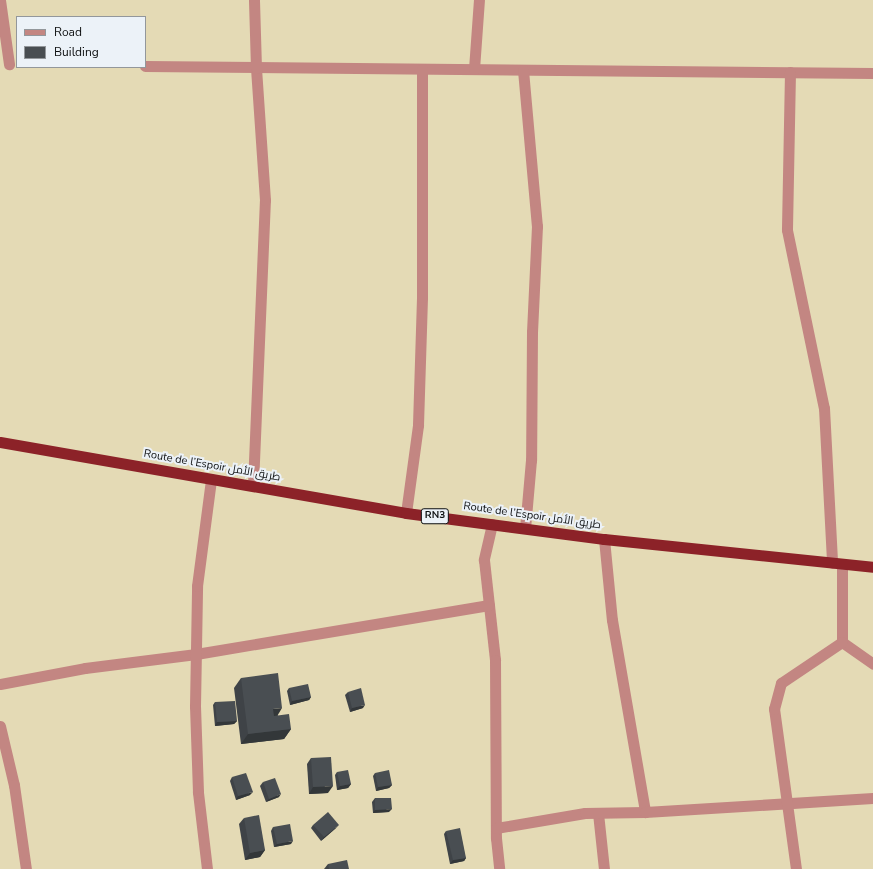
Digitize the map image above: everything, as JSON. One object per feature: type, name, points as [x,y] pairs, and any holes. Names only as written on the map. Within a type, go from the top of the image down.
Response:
[{"type":"highway","name":"Route de l’Espoir طريق الأمل","points":[[0,442],[253,485],[406,513],[604,539],[873,567]]},
{"type":"street","points":[[0,0],[9,64]]},
{"type":"street","points":[[253,485],[265,200],[256,68],[254,0]]},
{"type":"street","points":[[474,70],[480,0]]},
{"type":"street","points":[[146,66],[873,73]]},
{"type":"street","points":[[406,513],[418,425],[422,289],[422,69]]},
{"type":"street","points":[[523,70],[537,226],[532,332],[531,460],[525,528]]},
{"type":"street","points":[[790,72],[787,230],[824,408],[842,642]]},
{"type":"street","points":[[207,869],[198,792],[195,706],[197,586],[212,479]]},
{"type":"street","points":[[492,524],[484,560],[495,660],[496,828],[499,869]]},
{"type":"street","points":[[604,539],[612,620],[645,812]]},
{"type":"street","points":[[0,684],[85,668],[196,654],[489,605]]},
{"type":"street","points":[[842,642],[873,664]]},
{"type":"street","points":[[796,869],[774,708],[780,683],[842,642]]},
{"type":"street","points":[[0,726],[14,785],[26,869]]},
{"type":"street","points":[[496,828],[585,813],[645,812],[873,798]]},
{"type":"street","points":[[598,813],[604,869]]},
{"type":"sand","points":[[0,0],[873,0],[873,869],[0,869]]},
{"type":"building","points":[[278,673],[282,708],[273,709],[274,716],[289,714],[291,729],[248,734],[241,678]]},
{"type":"building","points":[[308,684],[311,697],[292,701],[289,688]]},
{"type":"building","points":[[361,688],[365,705],[352,708],[348,692]]},
{"type":"building","points":[[235,701],[237,721],[217,722],[215,702]]},
{"type":"building","points":[[331,757],[333,786],[313,787],[311,758]]},
{"type":"building","points":[[348,770],[351,784],[340,786],[337,772]]},
{"type":"building","points":[[389,770],[392,785],[378,787],[375,773]]},
{"type":"building","points":[[246,773],[253,792],[238,796],[232,777]]},
{"type":"building","points":[[275,778],[281,794],[269,799],[263,782]]},
{"type":"building","points":[[375,798],[391,798],[392,809],[375,810]]},
{"type":"building","points":[[328,812],[339,825],[324,837],[313,825]]},
{"type":"building","points":[[259,815],[265,850],[250,853],[244,818]]},
{"type":"building","points":[[290,824],[293,841],[277,844],[273,827]]},
{"type":"building","points":[[460,828],[466,858],[453,860],[446,831]]},
{"type":"building","points":[[347,860],[349,869],[329,869],[328,864]]}]
